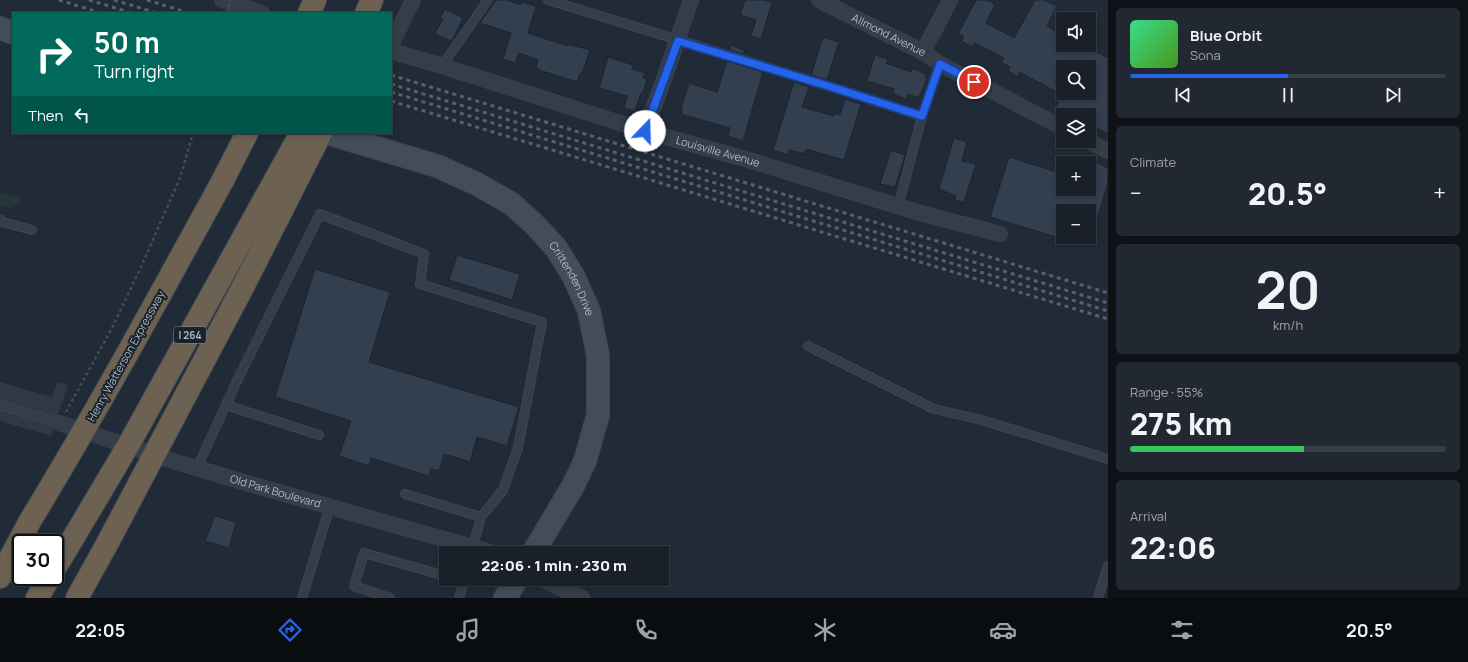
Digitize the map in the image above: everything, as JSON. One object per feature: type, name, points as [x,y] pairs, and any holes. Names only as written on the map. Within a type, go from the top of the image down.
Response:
[{"type":"highway","points":[[309,12],[315,0]]},
{"type":"highway","points":[[366,12],[372,0]]},
{"type":"highway","name":"Henry Watterson Expressway","points":[[0,577],[30,521],[79,440],[126,357],[223,180],[246,134]]},
{"type":"highway","name":"I 264","points":[[64,553],[129,444],[300,134]]},
{"type":"highway","points":[[77,598],[240,292],[320,134]]},
{"type":"highway","points":[[0,548],[30,521]]},
{"type":"highway","points":[[37,598],[44,586]]},
{"type":"main road","points":[[0,28],[12,32]]},
{"type":"main road","name":"Crittenden Drive","points":[[330,134],[437,166],[477,184],[512,204],[536,226],[556,248],[574,277],[589,311],[598,356],[598,415],[585,461],[570,492],[537,546]]},
{"type":"main road","points":[[506,598],[513,586]]},
{"type":"street","points":[[222,0],[239,2],[260,12]]},
{"type":"street","points":[[392,43],[413,0]]},
{"type":"street","points":[[645,131],[678,41],[691,0]]},
{"type":"street","name":"Allmond Avenue","points":[[819,0],[923,52],[940,64],[1056,124]]},
{"type":"street","points":[[923,52],[950,0]]},
{"type":"street","name":"Louisville Avenue","points":[[392,51],[645,131],[749,160],[898,206],[1000,234]]},
{"type":"street","points":[[1096,145],[1108,152]]},
{"type":"street","name":"Old Park Boulevard","points":[[59,423],[197,468],[330,506],[459,546]]},
{"type":"street","points":[[557,586],[582,598]]},
{"type":"lane","points":[[442,66],[488,0]]},
{"type":"lane","points":[[548,0],[922,116]]},
{"type":"lane","points":[[898,206],[922,116],[940,64]]},
{"type":"lane","points":[[197,468],[226,405],[320,214],[424,254],[420,284],[542,322],[518,448],[502,490],[481,517],[473,546]]},
{"type":"lane","points":[[1,221],[32,230]]},
{"type":"lane","points":[[808,346],[934,409],[982,420],[1108,459]]},
{"type":"lane","points":[[0,405],[59,423]]},
{"type":"lane","points":[[226,405],[319,435]]},
{"type":"lane","points":[[405,494],[481,517]]},
{"type":"lane","points":[[302,598],[330,506]]},
{"type":"lane","points":[[390,598],[354,586],[364,553],[439,574]]},
{"type":"lane","points":[[1098,598],[1108,566]]},
{"type":"lane","points":[[459,598],[460,586]]},
{"type":"path","points":[[228,12],[239,2]]},
{"type":"path","points":[[59,423],[112,328],[141,267],[180,178],[193,134]]},
{"type":"shaded area","points":[[0,192],[19,198],[19,201],[11,208],[0,206]]},
{"type":"shaded area","points":[[0,382],[52,397],[57,382],[68,385],[51,436],[0,421]]},
{"type":"building","points":[[496,0],[507,0],[521,5],[522,2],[536,6],[528,33],[568,46],[568,44],[590,50],[582,74],[580,73],[577,82],[539,70],[536,68],[538,60],[519,53],[515,63],[503,59],[511,33],[480,23]]},
{"type":"building","points":[[745,0],[764,0],[772,2],[761,39],[751,36],[756,20],[740,15]]},
{"type":"building","points":[[976,0],[987,0],[995,4],[986,23],[1014,38],[1035,0],[1044,0],[1057,6],[1047,26],[1056,31],[1056,52],[1096,52],[1108,58],[1108,134],[1096,128],[1096,108],[1056,107],[1060,100],[1096,100],[1096,60],[1056,60],[1056,92],[1020,72],[1018,77],[1008,71],[1010,67],[1001,62],[1004,58],[975,43],[973,47],[961,41],[964,36],[958,34]]},
{"type":"building","points":[[445,9],[463,18],[452,41],[435,33],[443,19],[440,18]]},
{"type":"building","points":[[823,37],[839,42],[827,80],[811,75]]},
{"type":"building","points":[[731,45],[745,51],[743,54],[730,50]]},
{"type":"building","points":[[875,55],[888,59],[886,63],[911,72],[912,68],[926,74],[925,77],[927,78],[919,98],[908,94],[906,99],[893,94],[894,89],[867,81]]},
{"type":"building","points":[[608,57],[633,65],[632,69],[645,73],[643,78],[647,79],[635,111],[624,108],[627,96],[599,88]]},
{"type":"building","points":[[727,61],[763,72],[743,141],[728,136],[730,128],[681,114],[681,109],[689,83],[717,92]]},
{"type":"building","points":[[794,82],[809,87],[802,107],[834,116],[835,113],[840,115],[845,99],[861,104],[844,160],[806,149],[804,154],[789,150],[788,155],[773,150]]},
{"type":"building","points":[[954,138],[967,142],[962,161],[976,164],[964,202],[955,200],[956,196],[939,189]]},
{"type":"building","points":[[891,150],[905,155],[895,187],[880,184]]},
{"type":"building","points":[[1009,157],[1056,172],[1056,196],[1096,196],[1096,162],[1108,168],[1108,182],[1096,223],[1096,204],[1056,204],[1056,237],[990,217]]},
{"type":"building","points":[[457,255],[520,274],[512,300],[449,280]]},
{"type":"building","points":[[315,269],[390,292],[369,362],[519,407],[507,446],[477,437],[470,462],[444,454],[439,471],[431,469],[429,476],[371,458],[369,466],[339,456],[351,421],[275,397]]},
{"type":"building","points":[[215,516],[236,522],[229,548],[205,541]]},
{"type":"railway","points":[[59,0],[98,12]]},
{"type":"railway","points":[[89,0],[129,12]]},
{"type":"railway","points":[[114,0],[154,12]]},
{"type":"railway","points":[[147,0],[186,12]]},
{"type":"railway","points":[[392,75],[1108,293]]},
{"type":"railway","points":[[392,84],[1108,303]]},
{"type":"railway","points":[[392,92],[1108,311]]},
{"type":"railway","points":[[392,101],[1108,319]]},
{"type":"route","points":[[645,131],[678,41],[922,116],[940,64],[974,82]]}]
